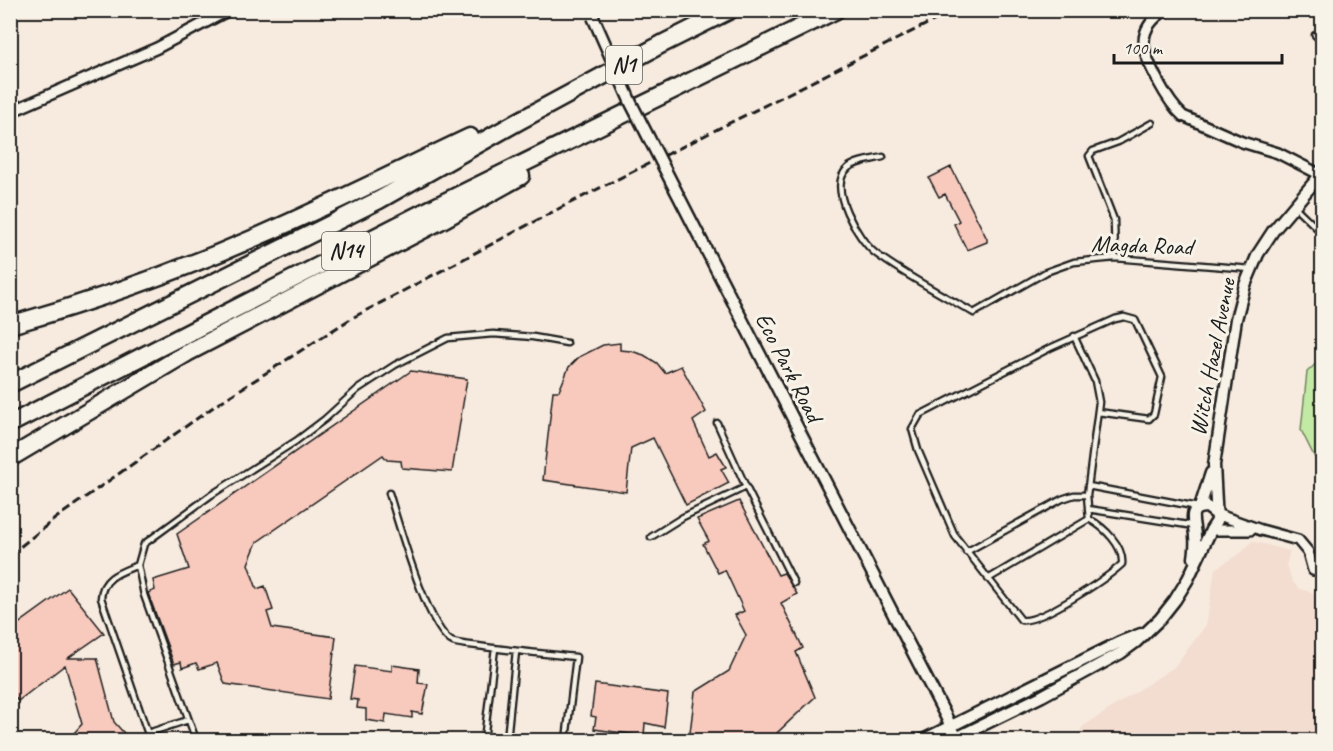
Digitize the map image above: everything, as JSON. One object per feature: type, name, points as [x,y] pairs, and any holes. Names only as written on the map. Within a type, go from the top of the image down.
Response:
[{"type":"highway","name":"N1","points":[[519,121],[730,10]]},
{"type":"highway","points":[[10,458],[187,353],[442,220],[685,86],[836,10]]},
{"type":"highway","name":"N14","points":[[10,424],[418,214],[685,86]]},
{"type":"highway","points":[[10,325],[68,308],[204,259],[260,236],[479,133],[519,121]]},
{"type":"highway","name":"N14","points":[[10,384],[379,200],[519,121]]},
{"type":"highway","points":[[10,318],[68,308]]},
{"type":"street","points":[[10,112],[157,48],[229,10]]},
{"type":"street","points":[[1166,10],[1150,23],[1143,43],[1149,65],[1168,99],[1178,111],[1183,116],[1242,142],[1288,158],[1322,174]]},
{"type":"street","name":"Eco Park Road","points":[[592,14],[631,103],[951,726],[955,739]]},
{"type":"street","name":"Witch Hazel Avenue","points":[[1200,507],[1214,465],[1236,319],[1251,269],[1272,231],[1322,174]]},
{"type":"street","name":"Witch Hazel Avenue","points":[[1214,465],[1216,514]]},
{"type":"street","points":[[1193,567],[1195,545],[1192,515],[1200,507],[1207,507],[1216,514],[1261,530],[1291,537],[1302,543],[1308,552],[1313,570]]},
{"type":"street","points":[[955,739],[1130,647],[1160,619],[1175,600],[1217,521],[1216,514]]},
{"type":"street","points":[[1194,526],[1203,532],[1261,530]]},
{"type":"street","points":[[923,741],[1120,642],[1146,632]]},
{"type":"lane","points":[[1315,35],[1323,41]]},
{"type":"lane","points":[[1115,258],[1114,220],[1089,156],[1093,151],[1131,136],[1152,123]]},
{"type":"lane","name":"Magda Road","points":[[883,157],[847,168],[841,180],[841,198],[859,235],[873,251],[974,313],[1046,272],[1062,265],[1092,259],[1115,258],[1251,269]]},
{"type":"lane","points":[[1293,206],[1323,233]]},
{"type":"lane","points":[[1089,519],[1107,531],[1121,553],[1122,564],[1055,610],[1030,621],[1021,620],[955,536],[913,438],[912,429],[920,415],[1074,336],[1115,319],[1125,317],[1135,320],[1160,372],[1162,381],[1152,418],[1098,412]]},
{"type":"lane","points":[[196,741],[144,595],[138,565],[144,544],[212,495],[296,441],[358,389],[395,365],[448,338],[493,334],[533,337],[567,343]]},
{"type":"lane","points":[[1074,336],[1095,381],[1099,402],[1087,495],[1089,519]]},
{"type":"lane","points":[[717,423],[794,583]]},
{"type":"lane","points":[[1088,486],[1200,507]]},
{"type":"lane","points":[[651,537],[675,522],[746,487]]},
{"type":"lane","points":[[388,493],[425,601],[442,634],[454,642],[576,657],[566,741]]},
{"type":"lane","points":[[966,552],[1062,499],[1074,495],[1087,495]]},
{"type":"lane","points":[[1088,509],[1194,526]]},
{"type":"lane","points":[[988,579],[1089,519]]},
{"type":"lane","points":[[138,565],[116,574],[105,583],[101,598],[150,741]]},
{"type":"lane","points":[[484,741],[495,648]]},
{"type":"lane","points":[[507,741],[516,651]]},
{"type":"lane","points":[[148,733],[188,720]]},
{"type":"shaded area","points":[[1252,541],[1290,551],[1286,566],[1293,582],[1300,589],[1322,595],[1322,740],[1077,740],[1082,727],[1174,667],[1206,625],[1215,569],[1243,551]]},
{"type":"green space","points":[[1322,358],[1322,472],[1301,430],[1307,372]]},
{"type":"building","points":[[951,167],[987,239],[987,242],[967,250],[954,224],[959,221],[945,194],[939,197],[929,178]]},
{"type":"building","points":[[620,343],[620,350],[644,355],[657,363],[665,373],[681,366],[706,412],[693,421],[709,456],[717,452],[726,467],[721,469],[729,483],[686,505],[653,438],[631,448],[626,492],[543,480],[553,391],[559,391],[569,367],[579,357],[603,345]]},
{"type":"building","points":[[411,371],[467,379],[452,472],[402,468],[401,461],[387,460],[383,455],[257,542],[248,564],[257,589],[265,586],[273,610],[267,612],[272,628],[336,637],[328,699],[225,684],[217,663],[199,669],[196,663],[182,668],[181,662],[174,664],[148,593],[155,590],[153,580],[189,569],[177,534]]},
{"type":"building","points":[[739,501],[778,575],[784,573],[797,594],[781,603],[803,648],[796,652],[815,697],[777,733],[781,741],[689,741],[695,692],[729,671],[746,635],[735,615],[744,611],[725,570],[718,573],[703,544],[709,541],[697,519]]},
{"type":"building","points":[[68,588],[104,633],[68,658],[97,658],[114,722],[131,741],[67,741],[82,724],[65,665],[18,701],[10,692],[10,630]]},
{"type":"building","points":[[392,665],[419,669],[418,683],[428,684],[422,714],[412,712],[412,718],[386,714],[385,723],[366,720],[366,709],[357,708],[358,700],[350,699],[355,666],[392,671]]},
{"type":"building","points":[[595,684],[668,694],[664,727],[645,723],[644,736],[594,729],[596,717],[591,716]]},
{"type":"railway","points":[[10,555],[56,518],[219,403],[352,318],[560,208],[955,10]]}]
